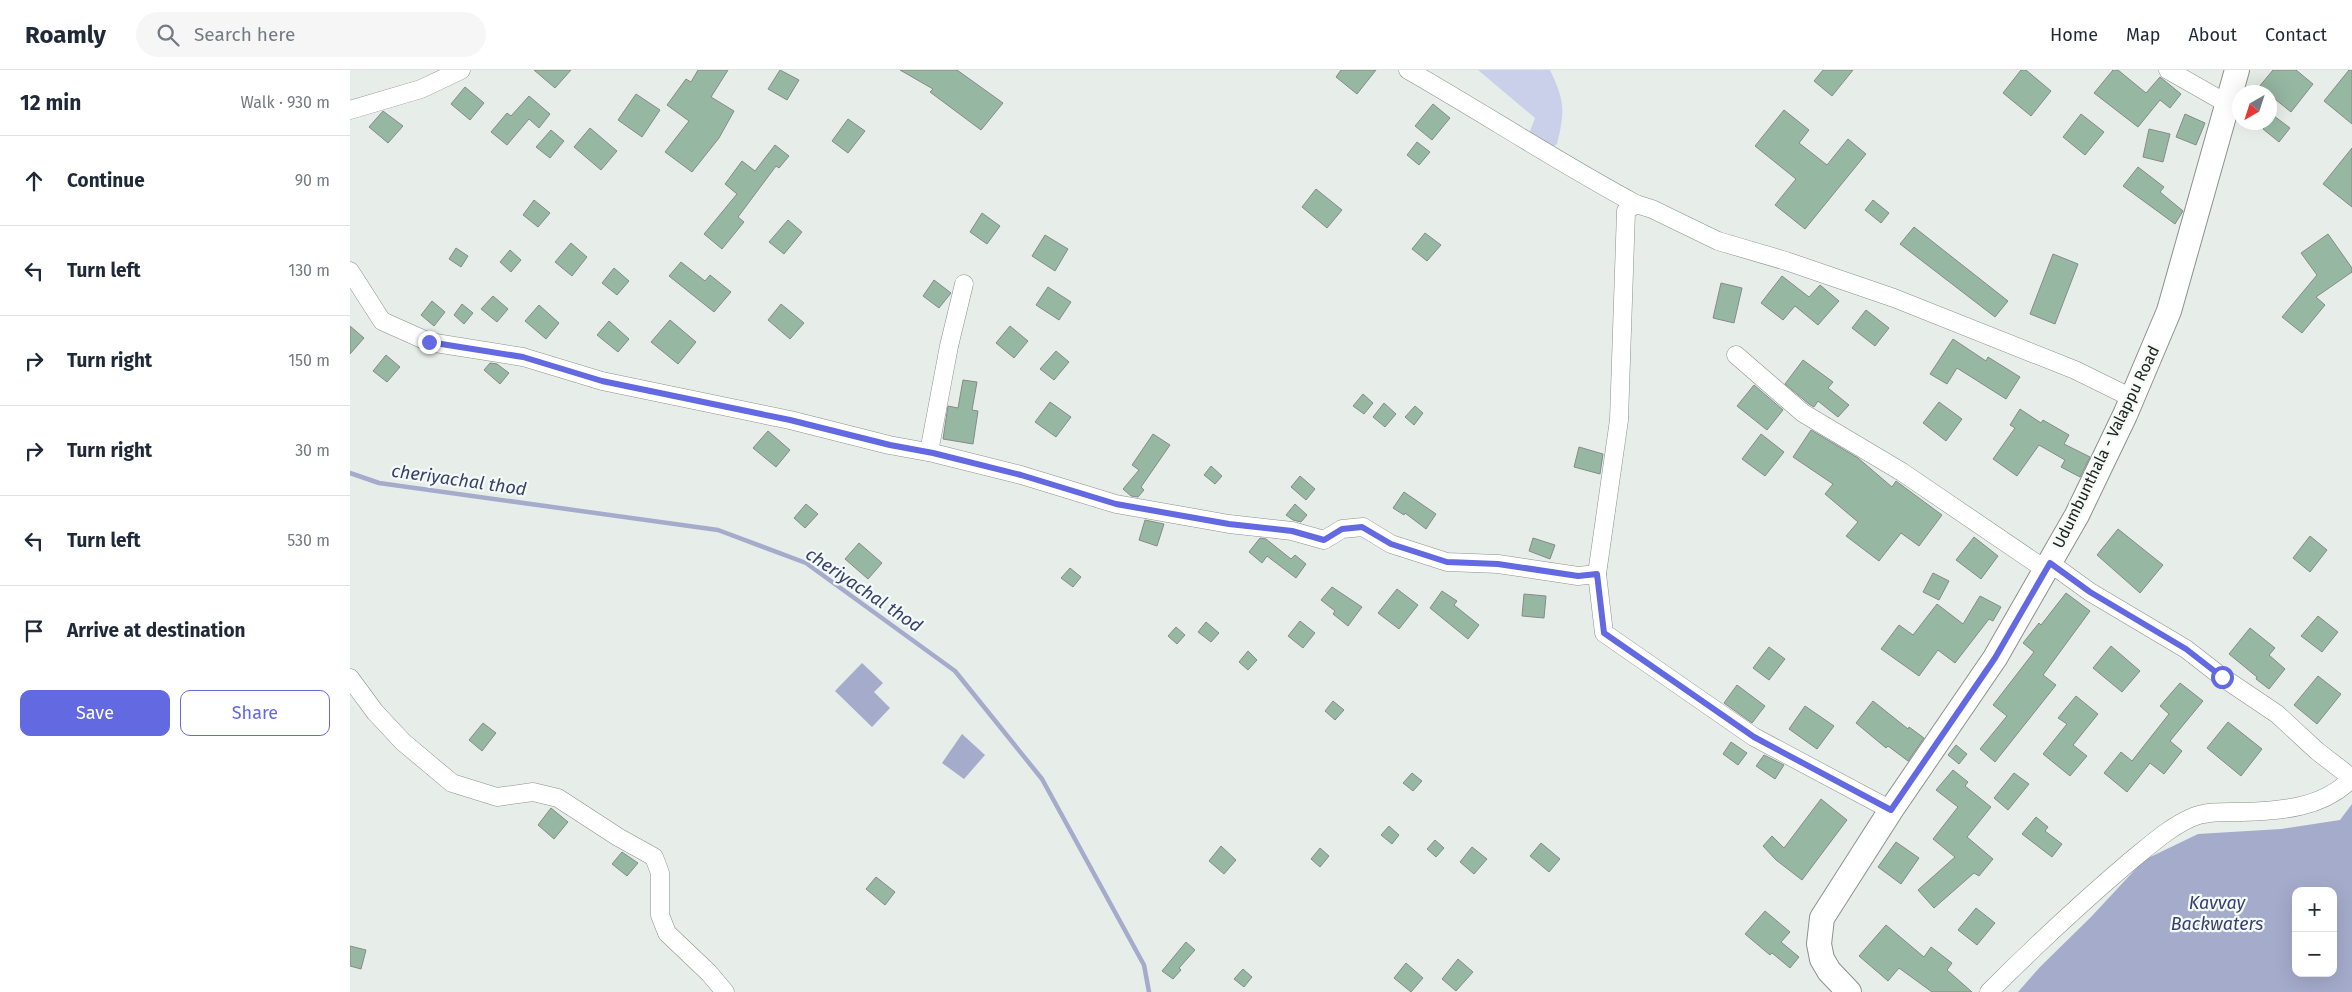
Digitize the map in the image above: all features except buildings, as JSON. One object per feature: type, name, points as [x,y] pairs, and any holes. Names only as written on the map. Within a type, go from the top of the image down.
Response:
[{"type":"main road","name":"Udumbunthala - Valappu Road","points":[[1849,992],[1829,971],[1822,959],[1818,944],[1822,918],[1891,810],[1995,658],[2077,515],[2132,398],[2169,311],[2226,103],[2237,70]]},
{"type":"street","points":[[350,110],[421,89],[461,70]]},
{"type":"street","points":[[1408,70],[1496,121],[1539,150],[1636,204],[1718,241],[1786,261],[1894,298],[2075,370],[2132,398]]},
{"type":"street","points":[[2168,70],[2226,103]]},
{"type":"street","points":[[1636,204],[1626,211],[1619,420],[1597,574],[1604,633],[1754,737],[1891,810]]},
{"type":"street","points":[[350,271],[382,321],[429,342],[523,357],[602,381],[790,420],[890,445],[928,452],[1021,475],[1125,506],[1229,524],[1292,531],[1324,540],[1342,529],[1362,527],[1391,544],[1447,562],[1498,564],[1578,576],[1597,574]]},
{"type":"street","points":[[928,452],[949,346],[964,284]]},
{"type":"street","points":[[1736,355],[1802,413],[1902,472],[2048,566],[2186,649],[2222,677],[2277,714],[2351,779],[2340,791],[2320,801],[2272,810],[2194,816],[2147,847],[2083,902],[1990,992]]},
{"type":"street","points":[[350,678],[375,712],[403,742],[452,783],[497,797],[533,792],[558,798],[618,837],[654,857],[660,873],[660,914],[666,933],[709,973],[725,992]]},
{"type":"shaded area","points":[[1478,70],[1550,70],[1559,90],[1562,106],[1557,144],[1552,148],[1534,138],[1530,131],[1535,118]]},
{"type":"water","points":[[862,663],[883,683],[874,692],[890,708],[872,727],[835,691]]},
{"type":"water","points":[[962,734],[985,755],[964,779],[942,763]]},
{"type":"water","name":"Kavvay Backwaters","points":[[2352,804],[2352,992],[2018,992],[2144,860],[2198,834],[2281,829],[2340,820]]},
{"type":"waterway","name":"cheriyachal thod","points":[[350,473],[379,483],[718,530],[806,563],[955,671],[1042,779],[1144,965],[1149,992]]},
{"type":"route","points":[[429,342],[523,357],[602,381],[790,420],[890,445],[933,453],[1021,475],[1116,504],[1229,524],[1292,531],[1324,540],[1342,529],[1362,527],[1391,544],[1447,562],[1498,564],[1578,576],[1597,574],[1604,633],[1754,737],[1891,810],[1915,778],[1995,658],[2050,563],[2090,592],[2186,649],[2222,677]]}]
